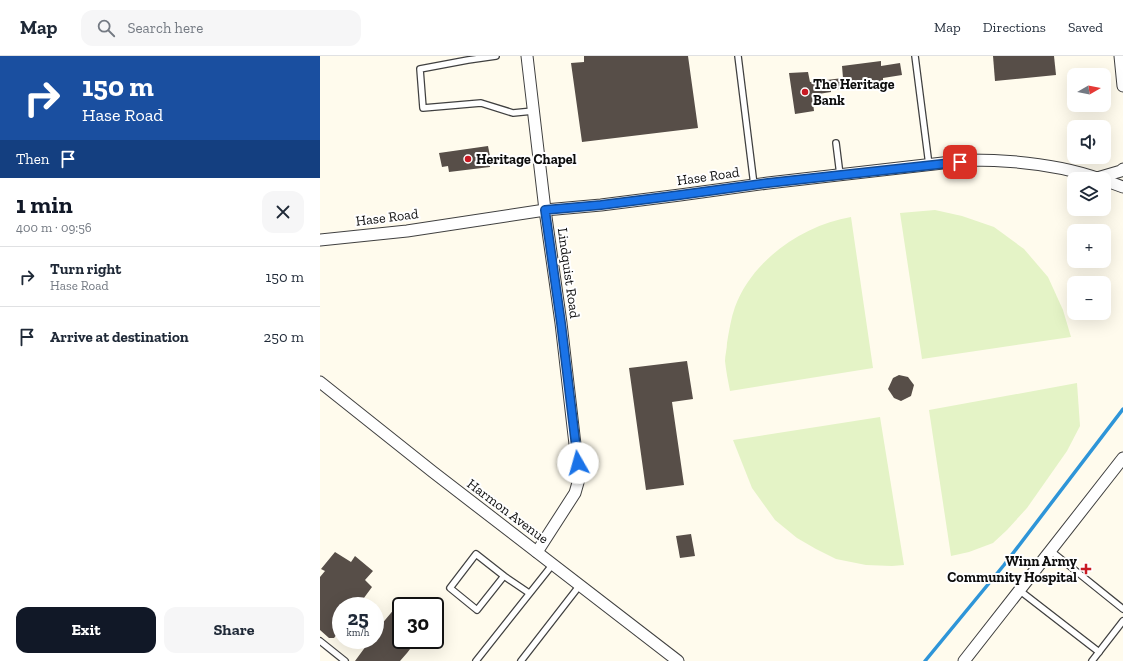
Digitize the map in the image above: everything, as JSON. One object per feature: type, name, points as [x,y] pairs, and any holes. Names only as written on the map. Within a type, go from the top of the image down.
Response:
[{"type":"street","name":"Lindquist Road","points":[[527,56],[579,479],[575,493],[536,552]]},
{"type":"street","points":[[1120,56],[1123,86]]},
{"type":"street","name":"Hase Road","points":[[320,240],[407,231],[545,210],[633,201],[754,185],[969,160],[1027,162],[1060,167],[1077,172]]},
{"type":"street","points":[[1111,175],[1123,169]]},
{"type":"street","name":"Hase Road","points":[[1111,183],[1123,187]]},
{"type":"street","name":"Harmon Avenue","points":[[320,382],[433,472],[678,661]]},
{"type":"street","points":[[964,661],[1123,458]]},
{"type":"lane","points":[[496,56],[420,70],[424,108],[481,103],[513,113],[533,111]]},
{"type":"lane","points":[[738,56],[754,185]]},
{"type":"lane","points":[[916,56],[929,165]]},
{"type":"lane","points":[[836,143],[840,175]]},
{"type":"lane","points":[[1051,550],[1123,609]]},
{"type":"lane","points":[[504,576],[477,610],[450,588],[476,554],[529,593]]},
{"type":"lane","points":[[476,661],[553,564]]},
{"type":"lane","points":[[521,661],[580,585]]},
{"type":"lane","points":[[1019,590],[1099,652]]},
{"type":"lane","points":[[1092,661],[1123,621]]},
{"type":"lane","points":[[320,641],[345,661]]},
{"type":"green space","points":[[935,210],[962,216],[994,227],[1024,249],[1048,277],[1063,310],[1071,337],[922,359],[900,213]]},
{"type":"green space","points":[[851,217],[873,368],[730,391],[725,361],[730,325],[735,307],[743,290],[754,274],[781,247],[798,237],[833,221]]},
{"type":"green space","points":[[1077,383],[1080,426],[1067,451],[1027,508],[993,543],[969,552],[951,556],[929,410]]},
{"type":"green space","points":[[880,417],[904,565],[866,565],[836,559],[797,538],[775,520],[752,488],[733,440]]},
{"type":"building","points":[[584,56],[688,56],[698,128],[582,142],[571,63],[584,62]]},
{"type":"building","points":[[993,56],[1054,56],[1056,75],[995,81]]},
{"type":"building","points":[[881,61],[881,66],[900,63],[902,75],[883,78],[883,84],[831,90],[831,92],[812,95],[814,111],[795,114],[789,73],[808,72],[810,82],[843,78],[842,66]]},
{"type":"building","points":[[488,146],[491,161],[490,167],[449,172],[448,166],[442,167],[439,153]]},
{"type":"building","points":[[687,361],[693,399],[672,402],[684,485],[646,490],[629,368]]},
{"type":"building","points":[[899,375],[908,377],[914,385],[911,396],[901,401],[894,398],[888,389],[893,378]]},
{"type":"building","points":[[691,534],[695,556],[680,558],[676,536]]},
{"type":"building","points":[[335,552],[351,562],[355,556],[373,571],[365,580],[372,587],[365,597],[332,597],[332,638],[329,638],[320,630],[320,577],[325,571],[321,569]]},
{"type":"building","points":[[392,612],[392,649],[410,649],[400,661],[355,661],[364,649],[384,649],[384,621]]},
{"type":"waterway","points":[[925,661],[1004,565],[1123,409]]},
{"type":"place","name":"The Heritage Bank","points":[[805,92]]},
{"type":"place","name":"Heritage Chapel","points":[[468,159]]},
{"type":"place","name":"Winn Army Community Hospital","points":[[1086,569]]},
{"type":"route","points":[[578,463],[561,323],[545,210],[601,205],[768,183],[960,162]]}]
